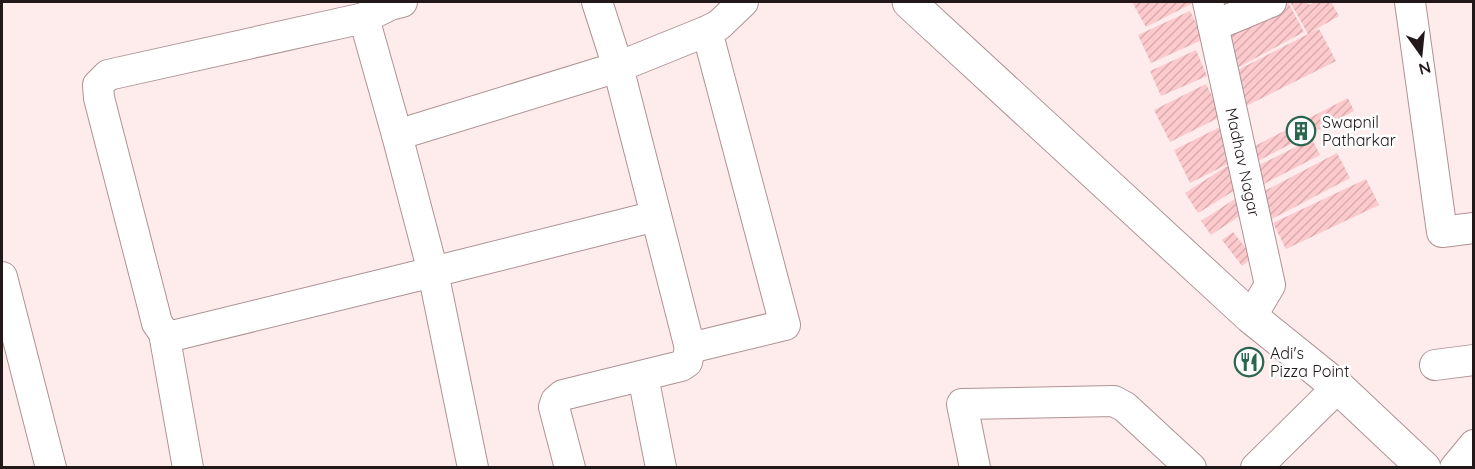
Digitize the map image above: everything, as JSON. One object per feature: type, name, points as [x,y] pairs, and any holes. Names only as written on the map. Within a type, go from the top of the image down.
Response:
[{"type":"main road","points":[[918,5],[1251,316],[1338,387],[1424,468]]},
{"type":"street","points":[[188,468],[164,333],[157,322],[153,307],[99,98],[98,85],[108,75],[364,18],[390,5],[402,2]]},
{"type":"street","points":[[570,468],[554,407],[556,401],[563,395],[681,366],[687,362],[690,348],[618,67],[597,2]]},
{"type":"street","points":[[397,135],[618,67],[707,31],[718,25],[743,2]]},
{"type":"street","points":[[1210,13],[1231,20],[1271,2]]},
{"type":"street","points":[[1410,2],[1442,232],[1473,228]]},
{"type":"street","name":"Madhav Nagar","points":[[1210,13],[1270,285],[1251,316]]},
{"type":"street","points":[[364,18],[433,272],[473,468]]},
{"type":"street","points":[[690,348],[785,325],[707,31]]},
{"type":"street","points":[[164,333],[172,336],[656,216]]},
{"type":"street","points":[[2,277],[51,468]]},
{"type":"street","points":[[1435,365],[1473,360]]},
{"type":"street","points":[[642,376],[661,468]]},
{"type":"street","points":[[1256,468],[1338,387]]},
{"type":"street","points":[[975,468],[962,404],[1114,401],[1125,407],[1191,468]]},
{"type":"street","points":[[1455,468],[1473,445]]},
{"type":"building","points":[[1132,2],[1195,2],[1146,27]]},
{"type":"building","points":[[1283,2],[1288,2],[1304,32],[1237,68],[1219,35]]},
{"type":"building","points":[[1290,2],[1307,2],[1309,5],[1315,2],[1331,2],[1339,16],[1311,32],[1319,29],[1336,61],[1244,107],[1228,75],[1308,34]]},
{"type":"building","points":[[1190,11],[1204,39],[1151,63],[1138,35]]},
{"type":"building","points":[[1196,50],[1207,76],[1161,96],[1150,71]]},
{"type":"building","points":[[1206,84],[1222,116],[1170,142],[1154,110]]},
{"type":"building","name":"Swapnil Patharkar","points":[[1348,98],[1354,111],[1254,163],[1247,150]]},
{"type":"building","points":[[1220,127],[1236,160],[1190,183],[1174,150]]},
{"type":"building","points":[[1312,139],[1320,155],[1258,187],[1249,170]]},
{"type":"building","points":[[1337,153],[1350,178],[1268,221],[1255,196]]},
{"type":"building","points":[[1227,166],[1240,187],[1198,213],[1185,193]]},
{"type":"building","points":[[1366,179],[1379,205],[1286,249],[1273,223]]},
{"type":"building","points":[[1238,197],[1247,211],[1211,235],[1201,221]]},
{"type":"building","points":[[1233,232],[1253,257],[1242,266],[1222,240]]},
{"type":"place","name":"Swapnil Patharkar","points":[[1301,131]]},
{"type":"place","name":"Adi's Pizza Point","points":[[1249,362]]}]
